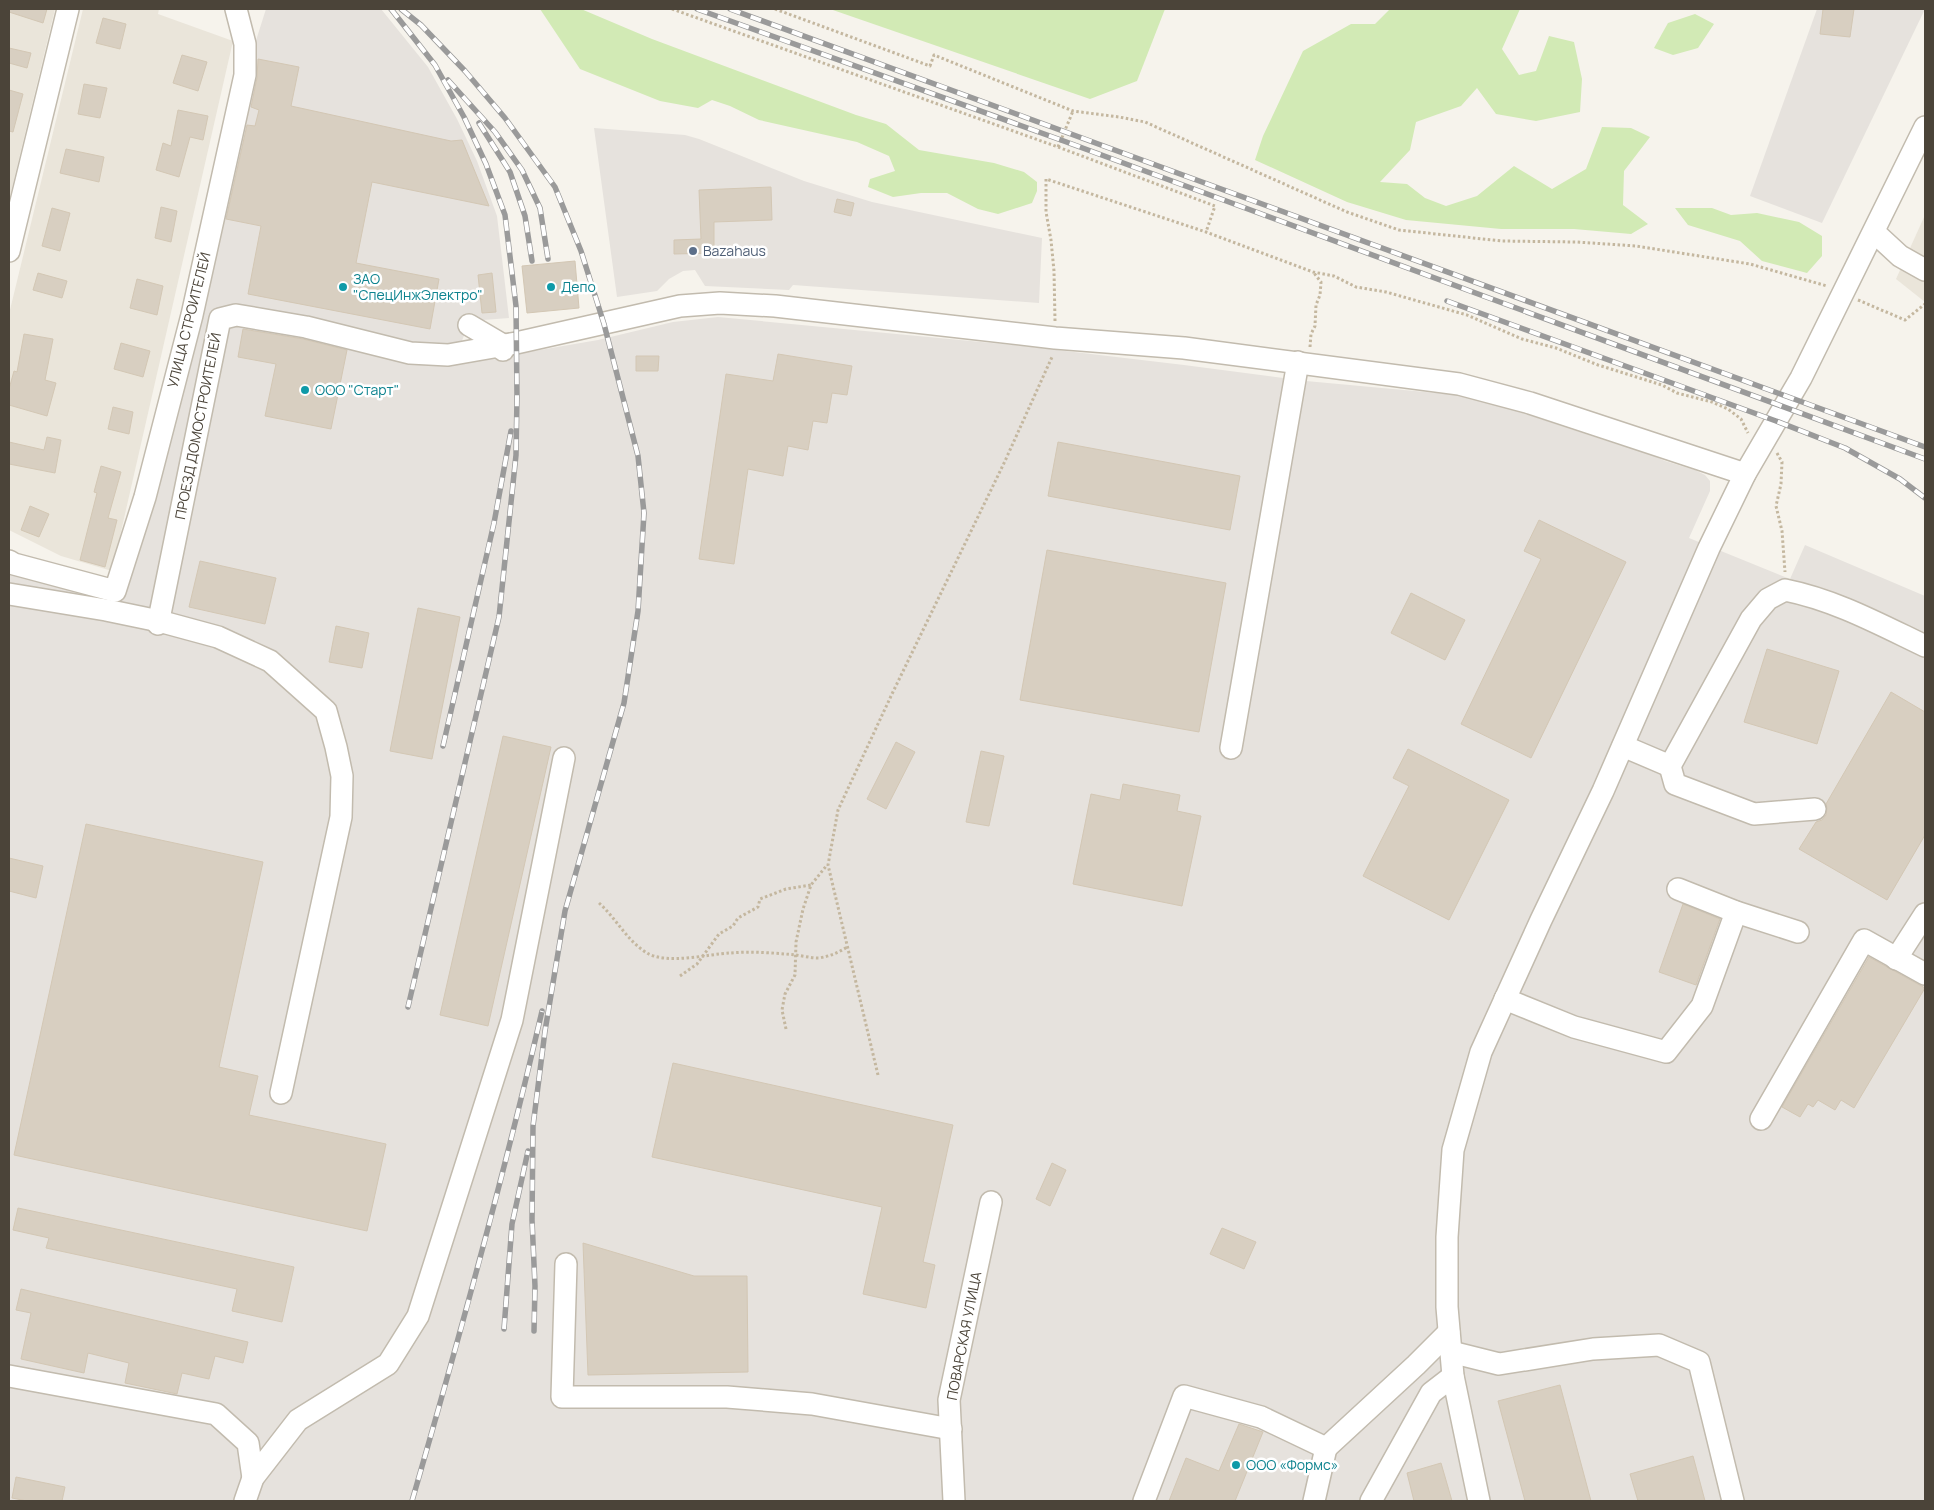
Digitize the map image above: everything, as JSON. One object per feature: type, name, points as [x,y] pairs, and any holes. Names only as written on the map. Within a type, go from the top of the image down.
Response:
[{"type":"street","points":[[9,251],[68,9]]},
{"type":"street","name":"УЛИЦА СТРОИТЕЛЕЙ","points":[[9,561],[14,564],[115,591],[145,497],[192,315],[245,75],[245,44],[236,9]]},
{"type":"street","points":[[1479,1501],[1453,1376],[1447,1307],[1447,1237],[1453,1150],[1481,1052],[1623,746],[1709,548],[1745,474],[1801,378],[1925,127]]},
{"type":"street","points":[[1874,232],[1900,256],[1925,270]]},
{"type":"street","points":[[468,325],[507,348],[559,340],[680,306],[720,303],[775,306],[1055,338],[1304,357],[1459,384],[1530,403],[1745,474]]},
{"type":"street","name":"ПРОЕЗД ДОМОСТРОИТЕЛЕЙ","points":[[159,623],[220,319],[236,316],[306,327],[410,352],[448,355],[507,348]]},
{"type":"street","points":[[1231,748],[1304,357]]},
{"type":"street","points":[[1815,809],[1754,814],[1675,784],[1670,766],[1751,619],[1768,599],[1785,590],[1810,595],[1840,605],[1925,646]]},
{"type":"street","points":[[9,594],[106,610],[218,637],[270,661],[326,711],[342,776],[341,817],[281,1094]]},
{"type":"street","points":[[1623,746],[1670,766]]},
{"type":"street","points":[[245,1501],[253,1478],[298,1420],[388,1364],[418,1316],[512,1020],[564,758]]},
{"type":"street","points":[[1678,889],[1736,912],[1798,932]]},
{"type":"street","points":[[1506,999],[1574,1027],[1666,1052],[1702,1006],[1736,912]]},
{"type":"street","points":[[1896,959],[1925,914]]},
{"type":"street","points":[[1761,1119],[1864,940],[1925,974]]},
{"type":"street","name":"ПОВАРСКАЯ УЛИЦА","points":[[954,1501],[949,1400],[992,1202]]},
{"type":"street","points":[[566,1264],[562,1397],[737,1398],[812,1404],[951,1429]]},
{"type":"street","points":[[1314,1501],[1326,1448],[1416,1365],[1450,1342]]},
{"type":"street","points":[[1450,1342],[1499,1364],[1593,1348],[1659,1346],[1699,1362],[1733,1501]]},
{"type":"street","points":[[9,1376],[216,1414],[248,1443],[253,1478]]},
{"type":"street","points":[[1371,1501],[1432,1393],[1453,1376]]},
{"type":"street","points":[[1144,1501],[1184,1396],[1261,1417],[1326,1448]]},
{"type":"path","points":[[672,9],[1058,147],[1215,206],[1206,232]]},
{"type":"path","points":[[775,9],[930,66],[934,55],[1073,110],[1145,122],[1347,212],[1399,230],[1502,241],[1577,242],[1636,246],[1750,264],[1828,286]]},
{"type":"path","points":[[1058,147],[1073,110]]},
{"type":"path","points":[[878,1074],[828,865],[838,810],[890,696],[1005,461],[1052,359],[1055,338],[1054,271],[1046,212],[1046,179],[1206,232],[1313,272],[1334,276],[1356,287],[1386,292],[1466,315],[1522,339],[1556,348],[1598,365],[1662,385],[1677,394],[1712,402],[1728,409],[1741,419],[1750,435],[1776,451],[1782,462],[1781,484],[1776,506],[1784,551],[1785,590]]},
{"type":"path","points":[[1304,357],[1315,326],[1316,305],[1320,295],[1321,282],[1313,272]]},
{"type":"path","points":[[1857,299],[1905,320],[1925,304]]},
{"type":"path","points":[[786,1029],[782,1010],[785,994],[795,975],[796,942],[803,909],[812,885],[828,865]]},
{"type":"path","points":[[680,976],[704,957],[719,934],[733,926],[738,918],[758,907],[760,900],[786,889],[812,885]]},
{"type":"path","points":[[599,903],[610,912],[623,930],[647,953],[665,958],[704,957],[730,953],[796,955],[816,958],[833,955],[847,947]]},
{"type":"shaded area","points":[[9,9],[55,9],[9,200]]},
{"type":"shaded area","points":[[83,9],[159,9],[158,14],[233,41],[112,571],[61,556],[9,530],[9,314]]},
{"type":"shaded area","points":[[266,9],[381,9],[428,67],[457,119],[477,161],[497,216],[509,318],[470,321],[452,365],[598,340],[673,322],[718,317],[1023,346],[1306,381],[1458,395],[1507,408],[1619,445],[1641,450],[1665,461],[1705,475],[1710,481],[1710,491],[1689,538],[1790,579],[1805,545],[1925,596],[1925,1501],[9,1501],[9,561],[114,591],[245,75]]},
{"type":"shaded area","points":[[1817,9],[1925,9],[1822,223],[1750,196]]},
{"type":"shaded area","points":[[594,128],[685,135],[804,181],[872,202],[1042,238],[1039,303],[793,285],[789,290],[705,286],[695,270],[683,271],[669,279],[657,291],[617,297]]},
{"type":"shaded area","points":[[1925,215],[1925,302],[1896,279]]},
{"type":"green space","points":[[540,9],[581,9],[652,39],[856,115],[886,124],[919,150],[994,163],[1024,172],[1037,182],[1037,191],[1032,203],[998,214],[978,209],[947,193],[921,193],[893,197],[868,187],[870,179],[895,171],[889,156],[857,142],[759,120],[730,106],[712,100],[698,108],[660,101],[580,69]]},
{"type":"green space","points":[[830,9],[1165,9],[1137,81],[1090,99]]},
{"type":"green space","points":[[1390,9],[1520,9],[1502,49],[1519,75],[1536,71],[1549,36],[1574,42],[1582,79],[1580,112],[1536,121],[1496,114],[1477,88],[1461,106],[1416,122],[1410,150],[1380,182],[1407,184],[1425,198],[1446,206],[1477,196],[1514,166],[1552,189],[1586,169],[1602,127],[1631,128],[1650,137],[1624,171],[1623,205],[1648,224],[1631,234],[1574,229],[1501,229],[1406,220],[1347,202],[1255,160],[1263,136],[1303,51],[1351,24],[1375,24]]},
{"type":"green space","points":[[1695,14],[1714,24],[1698,48],[1673,55],[1654,48],[1668,23]]},
{"type":"green space","points":[[1675,208],[1712,208],[1731,215],[1757,213],[1799,222],[1822,236],[1822,256],[1807,273],[1762,261],[1740,241],[1688,225]]},
{"type":"building","points":[[9,9],[47,9],[43,23],[9,12]]},
{"type":"building","points":[[1823,9],[1854,9],[1850,37],[1820,34]]},
{"type":"building","points":[[103,18],[126,24],[120,49],[96,43]]},
{"type":"building","points":[[9,48],[31,53],[27,68],[9,63]]},
{"type":"building","points":[[182,55],[207,62],[198,91],[173,83]]},
{"type":"building","points":[[258,59],[299,67],[291,106],[451,141],[462,140],[489,206],[372,182],[356,263],[439,279],[430,329],[248,294],[261,226],[226,219],[247,125],[255,126],[259,110],[251,107],[257,78]]},
{"type":"building","points":[[84,84],[107,88],[100,118],[78,114]]},
{"type":"building","points":[[9,90],[23,94],[13,132],[9,131]]},
{"type":"building","points":[[178,110],[208,116],[203,140],[190,137],[179,177],[156,170],[163,143],[171,146]]},
{"type":"building","points":[[66,149],[104,157],[99,182],[60,173]]},
{"type":"building","points":[[771,187],[772,220],[714,222],[714,253],[674,254],[674,240],[701,239],[699,190]]},
{"type":"building","points":[[837,199],[854,203],[851,216],[834,212]]},
{"type":"building","points":[[161,207],[177,211],[171,242],[155,238]]},
{"type":"building","points":[[52,208],[70,213],[60,251],[42,246]]},
{"type":"building","name":"Депо","points":[[575,261],[579,308],[527,313],[522,266]]},
{"type":"building","points":[[38,273],[67,281],[62,298],[33,290]]},
{"type":"building","points":[[492,273],[496,312],[482,313],[478,275]]},
{"type":"building","points":[[137,279],[163,286],[157,315],[130,308]]},
{"type":"building","name":"ООО \"Старт\"","points":[[243,329],[303,339],[347,350],[331,429],[265,416],[276,364],[238,357]]},
{"type":"building","points":[[24,334],[53,339],[45,380],[56,383],[47,416],[9,405],[9,389],[14,371],[17,372]]},
{"type":"building","points":[[121,343],[150,351],[143,377],[114,369]]},
{"type":"building","points":[[778,354],[852,366],[847,395],[832,393],[827,423],[813,421],[808,450],[788,446],[783,476],[748,469],[734,564],[699,559],[726,374],[773,381]]},
{"type":"building","points":[[636,356],[659,356],[658,371],[636,371]]},
{"type":"building","points":[[113,407],[133,412],[129,434],[108,429]]},
{"type":"building","points":[[47,437],[61,440],[55,473],[9,464],[9,442],[44,450]]},
{"type":"building","points":[[1058,442],[1240,476],[1230,530],[1048,496]]},
{"type":"building","points":[[101,466],[121,472],[108,518],[117,520],[105,567],[80,560],[97,493],[94,492]]},
{"type":"building","points":[[30,506],[49,514],[39,537],[21,530]]},
{"type":"building","points":[[1539,520],[1626,562],[1531,758],[1461,724],[1541,559],[1524,551]]},
{"type":"building","points":[[1047,550],[1226,583],[1199,732],[1020,700]]},
{"type":"building","points":[[200,561],[276,578],[265,624],[189,607]]},
{"type":"building","points":[[1411,593],[1465,620],[1445,660],[1391,633]]},
{"type":"building","points":[[418,608],[460,617],[432,759],[390,751]]},
{"type":"building","points":[[336,626],[369,633],[362,668],[329,662]]},
{"type":"building","points":[[1767,649],[1839,671],[1817,744],[1744,722]]},
{"type":"building","points":[[1891,692],[1925,712],[1925,835],[1887,900],[1799,849],[1816,822],[1822,820],[1826,815],[1826,804]]},
{"type":"building","points":[[503,736],[551,747],[488,1026],[440,1015]]},
{"type":"building","points":[[896,742],[915,752],[886,809],[867,799]]},
{"type":"building","points":[[1408,749],[1509,800],[1449,920],[1363,876],[1409,786],[1393,778]]},
{"type":"building","points":[[981,751],[1004,756],[989,826],[966,822]]},
{"type":"building","points":[[1123,784],[1180,795],[1177,811],[1201,816],[1182,906],[1073,884],[1091,794],[1120,800]]},
{"type":"building","points":[[86,824],[263,862],[219,1067],[258,1076],[249,1115],[386,1144],[367,1231],[14,1155]]},
{"type":"building","points":[[9,858],[43,866],[36,898],[9,891]]},
{"type":"building","points":[[1683,904],[1720,919],[1696,985],[1659,972]]},
{"type":"building","points":[[1869,957],[1925,988],[1854,1108],[1841,1100],[1835,1110],[1818,1100],[1813,1107],[1808,1104],[1800,1117],[1782,1107]]},
{"type":"building","points":[[673,1063],[953,1125],[923,1262],[935,1265],[926,1308],[863,1294],[882,1207],[652,1157]]},
{"type":"building","points":[[1052,1163],[1066,1170],[1050,1206],[1036,1199]]},
{"type":"building","points":[[18,1208],[294,1267],[282,1322],[232,1311],[237,1289],[46,1248],[49,1238],[13,1230]]},
{"type":"building","points":[[1222,1228],[1256,1242],[1244,1269],[1210,1254]]},
{"type":"building","points":[[583,1243],[694,1276],[747,1276],[748,1372],[588,1375]]},
{"type":"building","points":[[21,1289],[248,1342],[243,1363],[215,1356],[209,1379],[182,1373],[177,1394],[125,1383],[129,1363],[88,1353],[84,1373],[21,1359],[31,1313],[16,1310]]},
{"type":"building","points":[[1560,1385],[1591,1501],[1525,1501],[1498,1401]]},
{"type":"building","name":"ООО «Формс»","points":[[1239,1424],[1263,1432],[1235,1501],[1169,1501],[1186,1458],[1219,1471]]},
{"type":"building","points":[[1693,1456],[1705,1501],[1638,1501],[1630,1474]]},
{"type":"building","points":[[1441,1463],[1452,1501],[1414,1501],[1407,1473]]},
{"type":"building","points":[[16,1477],[65,1487],[62,1501],[27,1501],[12,1498]]},
{"type":"railway","points":[[391,9],[435,65],[464,117],[486,164],[505,215],[516,306],[516,455],[499,617],[408,1007]]},
{"type":"railway","points":[[401,9],[421,25],[465,71],[505,118],[555,187],[581,251],[604,324],[638,456],[644,513],[638,611],[624,703],[565,911],[545,1031],[533,1126],[534,1331]]},
{"type":"railway","points":[[697,9],[1061,140],[1925,459]]},
{"type":"railway","points":[[730,9],[1925,447]]},
{"type":"railway","points":[[448,80],[495,132],[522,170],[540,208],[548,259]]},
{"type":"railway","points":[[479,123],[510,172],[525,216],[532,261]]},
{"type":"railway","points":[[1447,301],[1845,448],[1900,479],[1925,498]]},
{"type":"railway","points":[[443,746],[494,523],[511,431]]},
{"type":"railway","points":[[412,1501],[480,1257],[542,1011]]},
{"type":"railway","points":[[504,1329],[512,1224],[528,1151]]},
{"type":"place","name":"Bazahaus","points":[[693,251]]},
{"type":"place","name":"ЗАО \"СпецИнжЭлектро\"","points":[[343,287]]},
{"type":"place","name":"Депо","points":[[551,287]]},
{"type":"place","name":"ООО \"Старт\"","points":[[305,390]]},
{"type":"place","name":"ООО «Формс»","points":[[1236,1465]]}]
